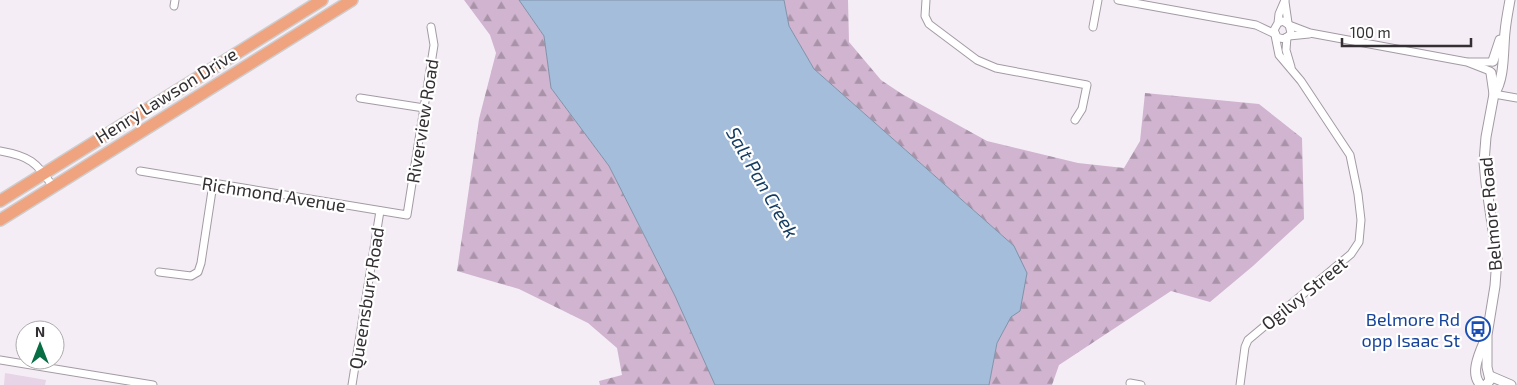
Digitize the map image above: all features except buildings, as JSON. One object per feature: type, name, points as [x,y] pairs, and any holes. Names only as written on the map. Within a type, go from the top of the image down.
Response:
[{"type":"main road","name":"Henry Lawson Drive","points":[[0,201],[322,0]]},
{"type":"main road","name":"Henry Lawson Drive","points":[[0,220],[352,0]]},
{"type":"street","points":[[926,0],[925,16],[929,24],[983,64],[1087,85],[1082,109],[1075,120]]},
{"type":"street","points":[[1092,28],[1098,0]]},
{"type":"street","points":[[1118,0],[1256,26],[1280,38],[1310,34]]},
{"type":"street","name":"Belmore Road","points":[[1482,381],[1496,270],[1496,246],[1484,162],[1494,94],[1495,67],[1510,0]]},
{"type":"street","points":[[1275,34],[1274,27],[1285,1]]},
{"type":"street","points":[[1285,1],[1291,30],[1288,37]]},
{"type":"street","points":[[1256,26],[1283,21],[1310,34],[1495,67]]},
{"type":"street","name":"Riverview Road","points":[[407,215],[434,45],[431,27]]},
{"type":"street","name":"Ogilvy Street","points":[[1240,385],[1245,347],[1248,340],[1344,261],[1356,248],[1361,235],[1362,220],[1350,155],[1305,86],[1279,55],[1275,34]]},
{"type":"street","name":"Ogilvy Street","points":[[1288,37],[1286,50],[1291,68]]},
{"type":"street","points":[[1494,94],[1517,98]]},
{"type":"street","points":[[360,98],[424,108]]},
{"type":"street","points":[[0,151],[26,157],[44,174],[53,187]]},
{"type":"street","name":"Richmond Avenue","points":[[140,171],[407,215]]},
{"type":"street","points":[[158,272],[191,276],[198,272],[213,184]]},
{"type":"street","name":"Queensbury Road","points":[[352,385],[380,211]]},
{"type":"street","points":[[0,360],[153,385]]},
{"type":"street","points":[[1482,381],[1511,385]]},
{"type":"street","points":[[1130,383],[1141,385]]},
{"type":"shaded area","points":[[5,373],[46,380],[45,385],[4,385]]},
{"type":"green space","points":[[464,0],[519,0],[544,36],[551,88],[609,166],[675,296],[715,385],[600,385],[599,381],[622,375],[617,348],[588,323],[519,289],[457,271],[479,119],[496,53],[490,35]]},
{"type":"green space","points":[[784,0],[848,0],[849,42],[881,80],[902,94],[987,141],[1078,163],[1124,168],[1140,141],[1145,93],[1259,104],[1302,138],[1304,219],[1210,302],[1171,291],[1059,365],[1052,385],[989,385],[997,343],[1011,317],[1014,246],[814,69],[789,26]]},
{"type":"water","name":"Salt Pan Creek","points":[[519,0],[784,0],[789,26],[814,69],[1014,246],[1027,273],[1020,311],[1011,317],[997,343],[989,385],[715,385],[675,296],[609,166],[551,88],[544,36]]},
{"type":"place","name":"Belmore Rd opp Isaac St","points":[[1478,329]]}]
